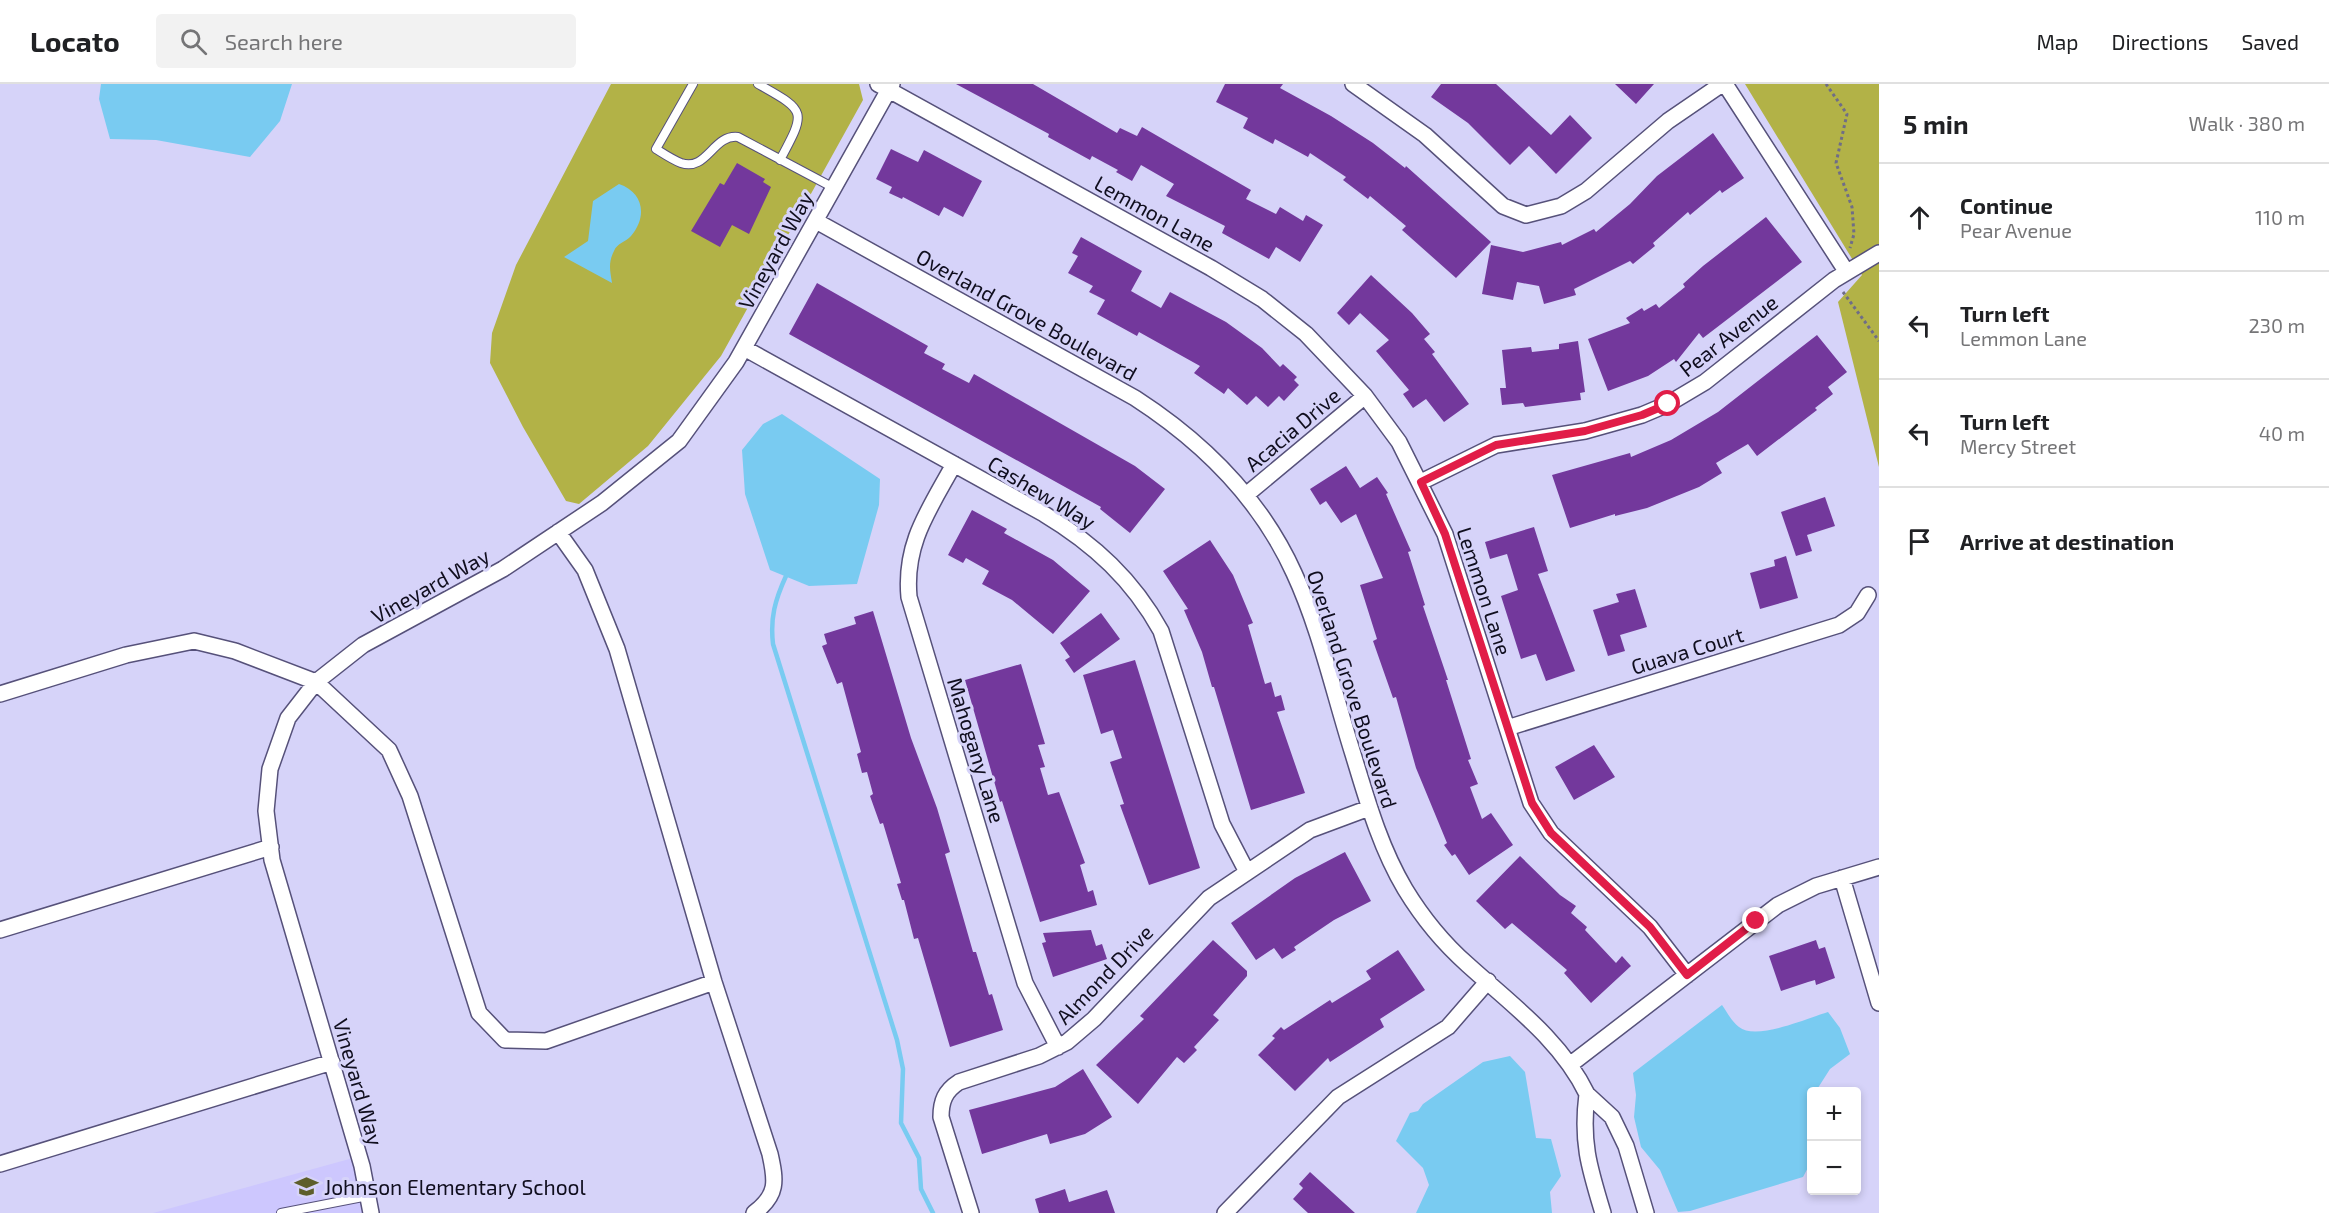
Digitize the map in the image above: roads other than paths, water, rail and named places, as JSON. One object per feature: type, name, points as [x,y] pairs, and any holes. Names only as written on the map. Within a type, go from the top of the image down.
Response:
[{"type":"street","points":[[1353,84],[1425,135],[1503,206],[1526,215],[1561,206],[1586,191],[1668,121],[1724,84],[1846,271]]},
{"type":"street","name":"Vineyard Way","points":[[371,1213],[332,1062],[271,847],[266,811],[270,769],[288,718],[316,682],[363,645],[503,569],[602,503],[679,441],[744,348],[834,188],[886,86]]},
{"type":"street","name":"Lemmon Lane","points":[[886,86],[1211,268],[1262,299],[1306,334],[1365,396],[1399,442],[1445,534],[1532,803],[1551,833],[1650,927],[1687,975]]},
{"type":"street","name":"Overland Grove Boulevard","points":[[816,221],[1135,398],[1188,436],[1227,472],[1246,495],[1282,549],[1305,600],[1369,808],[1387,854],[1414,903],[1451,949],[1518,1007],[1571,1064],[1587,1094],[1612,1117],[1626,1146],[1646,1213]]},
{"type":"street","name":"Pear Avenue","points":[[1421,482],[1496,445],[1585,431],[1642,415],[1668,404],[1706,382],[1846,271],[1879,252]]},
{"type":"street","name":"Cashew Way","points":[[744,348],[1044,514],[1091,545],[1112,564],[1149,609],[1170,653],[1225,831],[1247,872]]},
{"type":"street","name":"Acacia Drive","points":[[1246,495],[1365,396]]},
{"type":"street","name":"Mahogany Lane","points":[[954,464],[919,529],[910,551],[907,573],[909,597],[1025,983],[1058,1047]]},
{"type":"street","points":[[558,532],[585,570],[617,649],[714,982],[770,1154],[776,1179],[769,1202],[754,1213]]},
{"type":"street","name":"Guava Court","points":[[1507,728],[1839,625],[1857,613],[1868,595]]},
{"type":"street","points":[[0,694],[126,655],[194,641],[235,651],[316,682],[389,750],[410,796],[479,1012],[505,1040],[546,1041],[714,982]]},
{"type":"street","name":"Almond Drive","points":[[971,1213],[940,1117],[944,1096],[959,1082],[1058,1047],[1094,1019],[1209,897],[1310,830],[1369,808]]},
{"type":"street","points":[[0,930],[271,847]]},
{"type":"street","points":[[1571,1064],[1778,905],[1816,886],[1879,867]]},
{"type":"street","points":[[1842,878],[1879,1003]]},
{"type":"street","points":[[1225,1213],[1338,1097],[1448,1027],[1488,981]]},
{"type":"street","points":[[0,1164],[332,1062]]},
{"type":"street","points":[[1587,1094],[1583,1122],[1586,1154],[1603,1213]]},
{"type":"lane","points":[[693,84],[656,149],[681,163],[690,165],[699,162],[721,140],[729,136],[738,137],[834,188]]},
{"type":"lane","points":[[758,84],[793,104],[798,112],[797,128],[780,160]]},
{"type":"lane","points":[[281,1213],[368,1196]]},
{"type":"water","points":[[101,84],[292,84],[280,121],[250,157],[156,140],[110,139],[99,99]]},
{"type":"water","points":[[619,184],[627,188],[638,199],[641,213],[636,228],[629,238],[615,248],[612,255],[610,267],[612,283],[564,257],[588,241],[593,201]]},
{"type":"water","points":[[782,414],[880,479],[879,505],[857,584],[809,586],[770,570],[745,494],[742,450],[763,424]]},
{"type":"water","points":[[1722,1005],[1732,1020],[1747,1031],[1782,1027],[1828,1012],[1840,1028],[1850,1054],[1830,1069],[1819,1087],[1807,1087],[1807,1170],[1803,1177],[1690,1211],[1678,1212],[1660,1170],[1641,1147],[1634,1117],[1636,1095],[1633,1073]]},
{"type":"water","points":[[1510,1056],[1525,1072],[1536,1138],[1551,1139],[1561,1176],[1550,1192],[1552,1213],[1416,1213],[1429,1185],[1423,1168],[1396,1141],[1410,1113],[1418,1111],[1423,1104],[1483,1062]]},
{"type":"waterway","points":[[786,576],[774,609],[773,644],[897,1040],[903,1069],[901,1123],[919,1158],[921,1189],[933,1213]]},
{"type":"place","name":"Johnson Elementary School","points":[[306,1186]]}]
